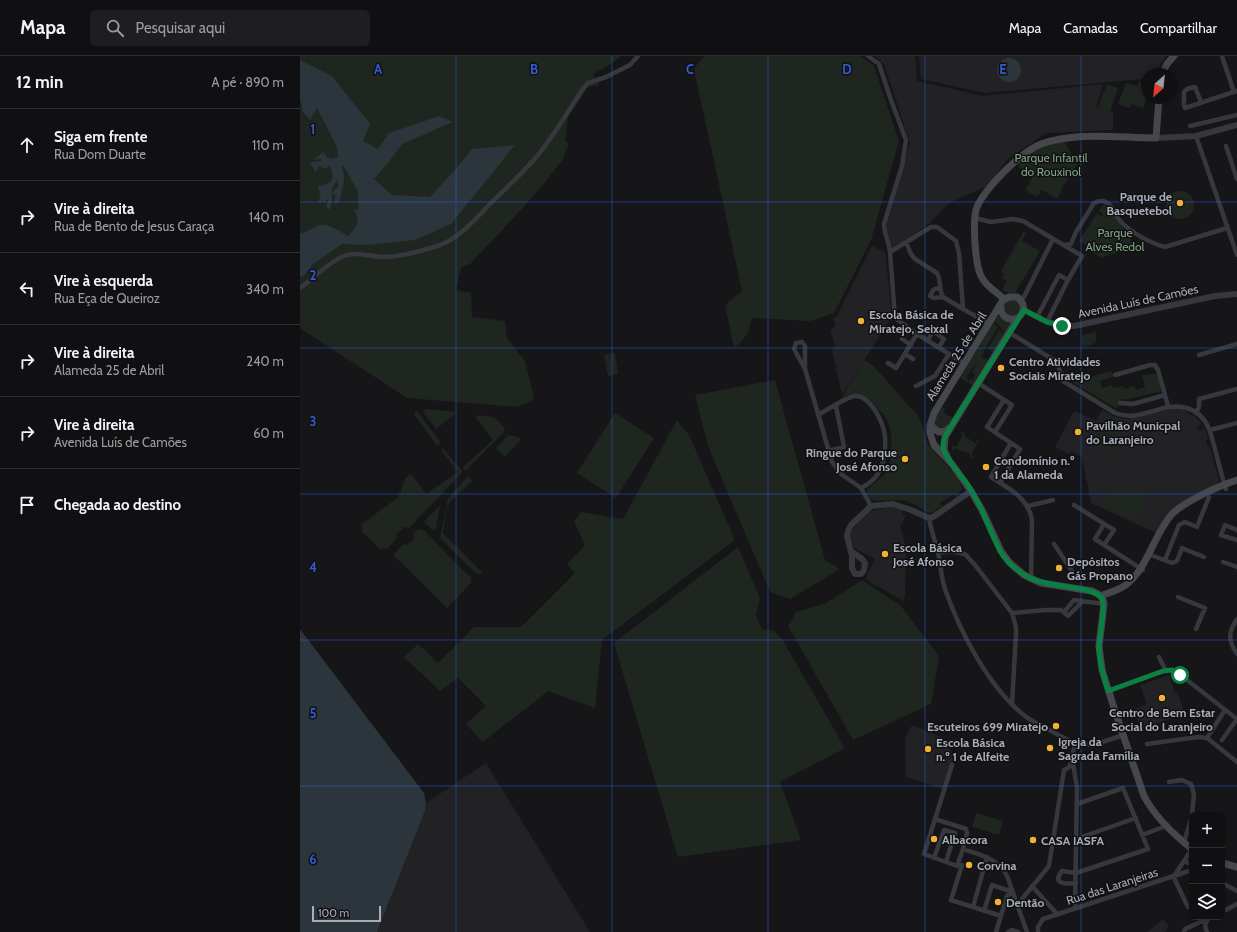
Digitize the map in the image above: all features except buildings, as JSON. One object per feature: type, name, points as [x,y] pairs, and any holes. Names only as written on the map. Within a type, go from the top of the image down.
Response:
[{"type":"main road","points":[[1165,68],[1174,56]]},
{"type":"main road","points":[[1103,600],[1092,591],[1049,585],[1032,579],[1016,569],[1004,556],[982,510],[971,491],[949,460],[944,450],[943,442],[950,428],[1024,310],[1023,304],[1019,299],[1012,296],[1003,302],[984,282],[978,270],[975,218],[978,206],[1004,172],[1019,157],[1040,144],[1060,139],[1080,137],[1156,138],[1158,104]]},
{"type":"main road","name":"Alameda 25 de Abril","points":[[1003,302],[1001,312],[1012,320],[1018,318]]},
{"type":"main road","name":"Alameda 25 de Abril","points":[[949,460],[934,445],[930,426],[931,418],[1003,302]]},
{"type":"main road","name":"Alameda 25 de Abril","points":[[931,418],[932,425],[936,430],[942,432],[950,428]]},
{"type":"main road","points":[[1150,555],[1174,518],[1186,508],[1209,497],[1237,480]]},
{"type":"main road","points":[[1103,600],[1125,590],[1139,579],[1142,569],[1167,521],[1177,510],[1225,487],[1237,484]]},
{"type":"main road","points":[[1103,600],[1100,638],[1102,670],[1144,796],[1150,808],[1166,826],[1191,848]]},
{"type":"main road","points":[[1225,864],[1237,867]]},
{"type":"street","points":[[300,288],[344,256],[355,254],[384,257],[395,256],[416,252],[441,245],[449,241],[479,216],[537,156],[588,83],[606,77],[630,65],[638,56]]},
{"type":"street","points":[[868,56],[879,64],[906,140],[902,166],[884,224],[884,232],[890,247],[895,318],[964,364]]},
{"type":"street","points":[[1201,102],[1196,87],[1187,89],[1184,92],[1185,108],[1236,92],[1222,56]]},
{"type":"street","points":[[1190,126],[1237,115]]},
{"type":"street","points":[[1156,138],[1196,136],[1237,125]]},
{"type":"street","points":[[1196,136],[1237,255]]},
{"type":"street","points":[[1226,146],[1237,178]]},
{"type":"street","points":[[1065,245],[1071,244],[1076,232],[1094,203],[1099,201],[1107,202],[1120,221],[1134,231],[1155,244],[1164,247],[1227,228]]},
{"type":"street","points":[[975,218],[991,222],[1013,219],[1023,220],[1082,256],[1047,322]]},
{"type":"street","points":[[890,252],[931,227],[937,227],[956,241],[959,253],[963,309]]},
{"type":"street","points":[[1019,299],[1024,297],[1053,239]]},
{"type":"street","points":[[906,242],[915,259],[937,273],[943,297]]},
{"type":"street","points":[[1037,317],[1059,275],[1068,280]]},
{"type":"street","points":[[940,287],[933,290],[930,296],[934,298],[943,297],[990,324]]},
{"type":"street","name":"Avenida Luís de Camões","points":[[1024,310],[1047,322],[1062,326],[1074,326],[1215,296],[1237,294]]},
{"type":"street","points":[[928,340],[932,331],[944,339],[939,347]]},
{"type":"street","points":[[1010,333],[1056,362],[1063,381],[1115,413],[1133,417],[1168,406],[1182,407],[1196,413],[1204,420],[1210,430],[1225,487]]},
{"type":"street","points":[[888,363],[896,368],[917,334]]},
{"type":"street","points":[[902,339],[911,345]]},
{"type":"street","points":[[805,369],[805,346],[802,342],[796,343],[794,349],[805,369],[832,462],[841,474],[861,488],[870,506]]},
{"type":"street","points":[[1199,355],[1237,344]]},
{"type":"street","points":[[905,354],[913,360]]},
{"type":"street","points":[[916,386],[935,376],[949,354]]},
{"type":"street","points":[[1115,375],[1150,365],[1155,366],[1158,370],[1168,406]]},
{"type":"street","points":[[978,383],[1012,405],[995,432]]},
{"type":"street","points":[[1196,413],[1199,407],[1199,399],[1237,389]]},
{"type":"street","points":[[1120,403],[1133,404],[1165,395]]},
{"type":"street","points":[[818,414],[854,396],[862,397],[869,403],[883,425],[885,437],[882,465],[878,475],[870,483],[861,488]]},
{"type":"street","points":[[1000,483],[1020,449],[987,427],[1004,400]]},
{"type":"street","points":[[828,451],[844,447],[836,406]]},
{"type":"street","points":[[1210,430],[1237,423]]},
{"type":"street","points":[[1011,443],[991,477],[1020,496],[1031,512],[1032,579]]},
{"type":"street","points":[[851,551],[846,536],[848,531],[851,525],[870,506],[893,504],[907,508],[929,518],[933,517],[971,491]]},
{"type":"street","points":[[1165,560],[1179,525],[1185,522],[1197,527],[1209,497]]},
{"type":"street","points":[[1028,506],[1053,500]]},
{"type":"street","points":[[1074,505],[1114,530],[1104,545]]},
{"type":"street","points":[[929,518],[945,588],[961,628],[981,664],[1012,704],[1029,719],[1073,742],[1084,745],[1100,744],[1123,735]]},
{"type":"street","points":[[1104,524],[1095,539],[1142,569]]},
{"type":"street","points":[[1237,530],[1225,525],[1221,535],[1237,540]]},
{"type":"street","points":[[1054,544],[1072,571]]},
{"type":"street","points":[[1150,555],[1172,563],[1177,561],[1182,548],[1204,556]]},
{"type":"street","points":[[938,553],[951,551],[965,554],[1012,613],[1016,627],[1012,704]]},
{"type":"street","points":[[1224,562],[1237,567]]},
{"type":"street","points":[[1178,597],[1205,608],[1196,629]]},
{"type":"street","points":[[1012,613],[1045,610],[1061,610],[1064,612],[1074,600],[1103,600]]},
{"type":"street","points":[[1237,619],[1229,634],[1237,654]]},
{"type":"street","points":[[1159,657],[1166,671]]},
{"type":"street","points":[[1108,691],[1172,670],[1178,673],[1237,719],[1222,740]]},
{"type":"street","points":[[1206,738],[1225,710]]},
{"type":"street","points":[[1146,744],[1198,737],[1206,738],[1237,762]]},
{"type":"street","points":[[1073,742],[1072,761],[1077,787],[1076,908]]},
{"type":"street","points":[[1022,899],[1049,866],[1064,770],[1068,768],[1072,761]]},
{"type":"street","points":[[935,819],[966,829],[967,833],[957,866],[924,854],[935,819],[952,765]]},
{"type":"street","points":[[1169,782],[1182,780],[1191,784],[1194,794],[1192,812]]},
{"type":"street","points":[[1076,804],[1124,788],[1148,849],[1076,873],[1062,871],[1058,878],[1063,884],[1076,883]]},
{"type":"street","points":[[1076,839],[1136,818]]},
{"type":"street","points":[[1142,835],[1166,826]]},
{"type":"street","points":[[1184,842],[1189,828]]},
{"type":"street","points":[[934,858],[944,830],[954,834],[946,862]]},
{"type":"street","points":[[962,849],[987,857],[996,862],[1002,868],[1013,892],[1027,932]]},
{"type":"street","name":"Rua das Laranjeiras","points":[[1173,876],[1189,854]]},
{"type":"street","points":[[973,907],[987,857]]},
{"type":"street","points":[[1185,860],[1189,863]]},
{"type":"street","points":[[962,865],[951,900],[1001,916]]},
{"type":"street","name":"Rua das Laranjeiras","points":[[1038,932],[1038,927],[1042,919],[1189,871]]},
{"type":"street","points":[[1173,876],[1188,907]]},
{"type":"street","points":[[1224,884],[1237,892]]},
{"type":"street","points":[[984,911],[992,885],[1013,892]]},
{"type":"street","points":[[1032,886],[1057,914]]},
{"type":"street","points":[[996,932],[1007,896],[1013,892]]},
{"type":"street","points":[[1225,910],[1237,904]]},
{"type":"street","points":[[1184,932],[1186,929],[1206,920]]},
{"type":"street","points":[[1207,932],[1205,926],[1208,920]]},
{"type":"street","points":[[1008,932],[1012,930],[1018,932]]},
{"type":"shaded area","points":[[875,56],[915,56],[917,81],[983,96],[1103,84],[1096,107],[1113,112],[1113,130],[1046,133],[1007,160],[987,186],[949,203],[931,222],[893,249],[886,238],[885,226],[910,143],[884,64]]},
{"type":"shaded area","points":[[919,56],[1166,56],[1158,68],[1141,68],[1141,79],[984,93],[921,79]]},
{"type":"shaded area","points":[[1009,58],[1017,62],[1021,70],[1017,78],[1009,82],[1001,78],[997,70],[1001,62]]},
{"type":"shaded area","points":[[300,60],[332,76],[370,124],[363,141],[378,149],[389,133],[439,116],[453,122],[402,144],[374,179],[392,195],[430,197],[472,149],[515,145],[451,224],[415,240],[366,245],[342,244],[313,264],[303,277],[300,276],[300,233],[324,225],[348,236],[354,230],[358,221],[354,210],[359,209],[357,190],[344,166],[341,168],[344,179],[340,201],[335,205],[335,194],[332,192],[332,203],[329,210],[326,206],[328,201],[327,199],[325,202],[323,202],[322,199],[321,202],[318,202],[321,194],[318,186],[327,184],[333,177],[329,165],[327,169],[318,166],[316,173],[310,162],[321,161],[321,159],[314,160],[323,152],[327,157],[333,159],[338,157],[337,147],[317,108],[310,120],[303,112],[300,97]],"holes":[[[338,179],[338,187],[332,192],[332,188]]]},
{"type":"shaded area","name":"Escola Básica de Miratejo, Seixal","points":[[872,246],[885,252],[892,316],[842,395],[832,350],[835,345],[830,330],[836,326],[833,318],[837,316]]},
{"type":"shaded area","points":[[1171,409],[1183,410],[1201,422],[1201,424],[1197,427],[1200,431],[1205,429],[1206,431],[1208,439],[1206,441],[1208,447],[1210,447],[1219,480],[1216,485],[1183,501],[1174,508],[1156,533],[1091,503],[1082,457],[1072,451],[1069,454],[1055,447],[1074,411],[1096,421],[1102,410],[1113,416],[1127,419]]},
{"type":"shaded area","name":"Escola Básica José Afonso","points":[[893,507],[903,509],[902,515],[906,516],[900,526],[906,547],[905,596],[903,601],[865,579],[875,559],[854,548],[848,534],[865,515],[871,511]]},
{"type":"shaded area","points":[[300,629],[424,793],[426,803],[425,811],[377,932],[300,932]]},
{"type":"shaded area","name":"Centro de Bem Estar Social do Laranjeiro","points":[[1169,675],[1175,693],[1177,692],[1185,714],[1141,729],[1134,709],[1147,704],[1140,685]]},
{"type":"shaded area","name":"Escola Básica n.º 1 de Alfeite","points":[[912,725],[943,738],[956,759],[943,789],[906,777],[905,738]]},
{"type":"shaded area","points":[[486,763],[590,932],[377,932],[425,811],[426,803]]},
{"type":"shaded area","points":[[1163,919],[1169,926],[1164,932],[1147,932]]},
{"type":"green space","points":[[300,56],[621,56],[611,64],[593,74],[599,85],[588,87],[568,117],[565,140],[569,144],[564,154],[565,156],[519,212],[470,264],[461,268],[456,290],[471,293],[472,317],[505,321],[507,338],[525,361],[534,398],[530,401],[515,407],[407,398],[300,328]]},
{"type":"green space","points":[[704,56],[860,56],[874,66],[899,141],[871,240],[834,313],[810,321],[752,318],[750,328],[746,335],[734,348],[725,305],[742,291],[694,69]]},
{"type":"green space","points":[[1139,81],[1141,82],[1141,104],[1144,104],[1143,108],[1131,104],[1129,108],[1118,104],[1126,83],[1137,86]]},
{"type":"green space","points":[[1107,84],[1118,88],[1110,111],[1098,107]]},
{"type":"green space","name":"Parque Infantil do Rouxinol","points":[[1063,139],[1071,154],[1079,161],[1062,188],[1058,199],[1042,190],[1037,197],[1025,190],[1033,176],[1020,168],[1018,164],[1032,150]]},
{"type":"green space","name":"Parque de Basquetebol","points":[[1180,191],[1190,195],[1194,205],[1190,215],[1180,219],[1170,215],[1166,205],[1170,195]]},
{"type":"green space","name":"Parque Alves Redol","points":[[1104,203],[1112,211],[1124,230],[1129,234],[1133,247],[1101,258],[1092,252],[1093,250],[1079,241],[1097,213],[1108,220],[1099,211]]},
{"type":"green space","points":[[1022,231],[1026,233],[1022,241],[1040,251],[1015,293],[1008,293],[1002,290],[1007,281],[1002,278],[1004,273],[1001,271],[1022,234]]},
{"type":"green space","points":[[1015,300],[1018,302],[1022,309],[1014,317],[1006,314],[1004,306],[1006,302]]},
{"type":"green space","points":[[998,316],[1012,323],[1006,336],[1000,326],[994,321]]},
{"type":"green space","points":[[993,322],[998,327],[985,349],[979,345]]},
{"type":"green space","points":[[999,329],[1005,337],[994,353],[988,349]]},
{"type":"green space","points":[[1096,332],[1096,342],[1083,347],[1081,338],[1083,335]]},
{"type":"green space","points":[[979,346],[985,350],[981,357],[990,361],[974,386],[968,383],[975,375],[972,372],[979,360],[966,377],[969,380],[967,382],[959,377]]},
{"type":"green space","points":[[615,353],[618,374],[608,376],[604,355]]},
{"type":"green space","points":[[864,360],[871,364],[879,372],[918,416],[928,444],[959,479],[962,489],[956,497],[953,495],[940,503],[942,506],[933,512],[928,513],[907,501],[876,501],[867,496],[867,490],[890,469],[891,434],[890,428],[883,413],[881,413],[869,399],[865,396],[855,394],[842,397]]},
{"type":"green space","points":[[1111,371],[1113,377],[1100,381],[1102,388],[1112,385],[1113,388],[1123,386],[1124,389],[1134,386],[1136,390],[1145,387],[1142,375],[1157,374],[1161,391],[1129,399],[1122,399],[1117,409],[1072,382]]},
{"type":"green space","points":[[775,380],[825,560],[840,569],[790,599],[770,592],[708,446],[695,395]]},
{"type":"green space","points":[[940,406],[945,409],[943,412],[953,418],[947,427],[940,430],[932,422]]},
{"type":"green space","points":[[425,409],[458,412],[436,429],[423,412]]},
{"type":"green space","points":[[415,411],[417,411],[441,443],[437,446],[414,414]]},
{"type":"green space","points":[[615,413],[654,438],[616,498],[577,473]]},
{"type":"green space","points":[[477,415],[494,417],[505,429],[504,432],[465,471],[463,469],[464,466],[493,440],[476,418]]},
{"type":"green space","points":[[677,420],[689,435],[735,540],[602,640],[595,708],[548,691],[483,742],[466,724],[486,706],[458,678],[440,691],[404,657],[418,644],[438,663],[474,627],[521,627],[575,573],[567,564],[585,545],[574,521],[581,512],[623,519]]},
{"type":"green space","points":[[1106,421],[1117,427],[1106,451],[1095,445]]},
{"type":"green space","points":[[962,431],[965,436],[976,444],[977,440],[981,444],[978,442],[971,455],[974,457],[970,457],[970,454],[955,448],[954,451],[952,450],[952,446],[956,447],[963,435],[960,433]]},
{"type":"green space","points":[[508,435],[521,439],[505,457],[496,448]]},
{"type":"green space","points":[[443,448],[463,472],[409,528],[404,527],[396,535],[397,538],[388,548],[380,549],[362,532],[362,524],[397,498],[405,478],[411,474],[426,494],[458,472],[441,450]]},
{"type":"green space","points":[[468,476],[472,481],[449,503],[447,507],[443,533],[483,573],[481,574],[475,573],[440,538],[448,498]]},
{"type":"green space","points":[[1114,483],[1148,499],[1137,521],[1104,504]]},
{"type":"green space","points":[[1127,484],[1159,500],[1158,503],[1125,487]]},
{"type":"green space","points":[[440,505],[436,529],[434,531],[424,522]]},
{"type":"green space","points":[[420,529],[425,531],[471,578],[471,583],[447,608],[393,555],[403,544],[407,545],[415,538],[413,534],[416,530]]},
{"type":"green space","points":[[738,547],[760,598],[756,616],[762,629],[774,631],[782,639],[845,748],[780,782],[801,840],[678,857],[614,643]]},
{"type":"green space","points":[[862,580],[900,605],[939,656],[931,704],[853,740],[788,626],[796,612],[826,603]]},
{"type":"green space","points":[[976,813],[1003,821],[999,835],[972,827]]},
{"type":"place","name":"Parque de Basquetebol","points":[[1180,203]]},
{"type":"place","name":"Escola Básica de Miratejo, Seixal","points":[[861,321]]},
{"type":"place","name":"Centro Atividades Sociais Miratejo","points":[[1001,368]]},
{"type":"place","name":"Pavilhão Municpal do Laranjeiro","points":[[1078,432]]},
{"type":"place","name":"Ringue do Parque José Afonso","points":[[905,459]]},
{"type":"place","name":"Condomínio n.º 1 da Alameda","points":[[986,467]]},
{"type":"place","name":"Escola Básica José Afonso","points":[[885,554]]},
{"type":"place","name":"Depósitos Gás Propano","points":[[1059,568]]},
{"type":"place","name":"Centro de Bem Estar Social do Laranjeiro","points":[[1162,698]]},
{"type":"place","name":"Escuteiros 699 Miratejo","points":[[1056,726]]},
{"type":"place","name":"Igreja da Sagrada Família","points":[[1050,748]]},
{"type":"place","name":"Escola Básica n.º 1 de Alfeite","points":[[928,749]]},
{"type":"place","name":"Albacora","points":[[934,839]]},
{"type":"place","name":"CASA IASFA","points":[[1033,840]]},
{"type":"place","name":"Corvina","points":[[969,865]]},
{"type":"place","name":"Dentão","points":[[998,902]]},
{"type":"route","points":[[1062,326],[1047,322],[1024,310],[950,428],[943,442],[944,450],[949,460],[962,476],[977,500],[1004,556],[1016,569],[1038,582],[1092,591],[1102,598],[1104,604],[1100,638],[1100,653],[1102,670],[1108,691],[1163,671],[1172,670],[1176,671],[1180,675]]}]
